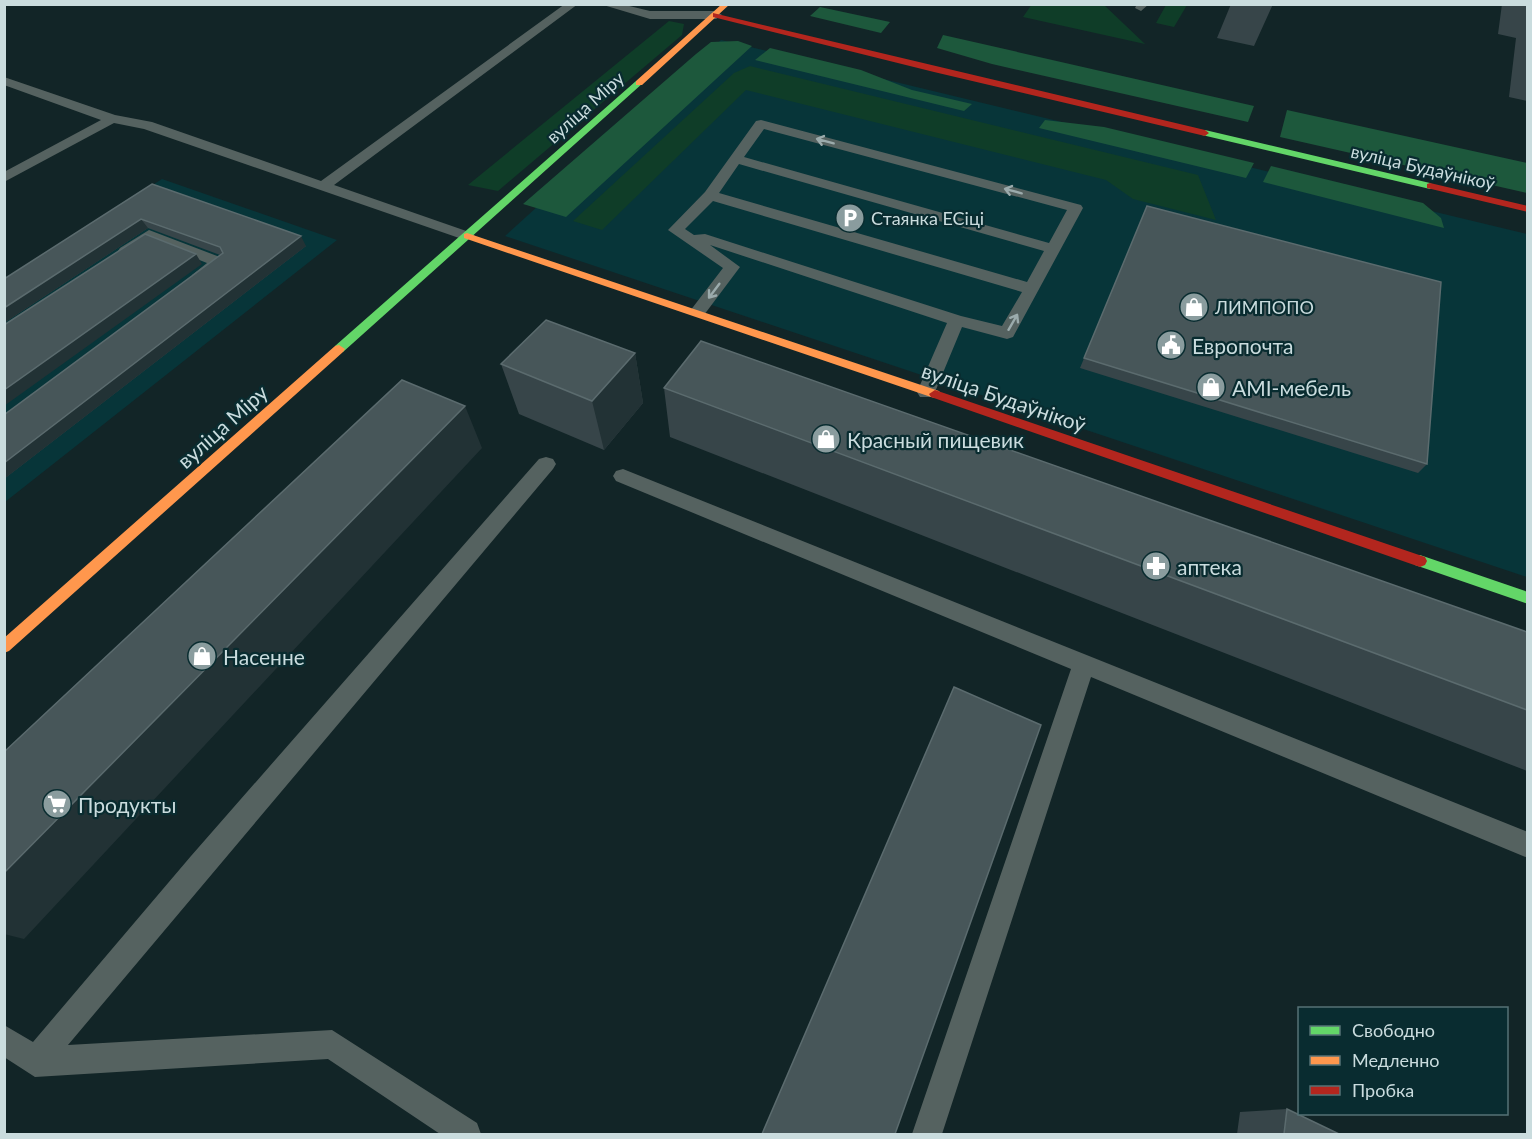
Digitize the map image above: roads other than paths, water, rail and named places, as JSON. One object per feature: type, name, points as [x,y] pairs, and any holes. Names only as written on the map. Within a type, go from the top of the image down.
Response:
[{"type":"main road","name":"вуліца Міру","points":[[4,647],[727,4]]},
{"type":"main road","name":"вуліца Будаўнікоў","points":[[716,15],[934,70],[1527,209]]},
{"type":"main road","name":"вуліца Будаўнікоў","points":[[467,236],[698,311],[926,392],[1527,598]]},
{"type":"lane","points":[[323,186],[573,4]]},
{"type":"lane","points":[[605,4],[650,15],[716,15]]},
{"type":"lane","points":[[4,81],[112,119],[147,125],[467,236]]},
{"type":"lane","points":[[4,178],[112,119]]},
{"type":"lane","points":[[760,124],[1076,208],[1007,333],[957,320],[676,230],[710,195],[760,124]]},
{"type":"lane","points":[[736,159],[1053,249]]},
{"type":"lane","points":[[710,195],[1031,289]]},
{"type":"lane","points":[[676,230],[732,267],[698,311]]},
{"type":"lane","points":[[111,262],[149,235],[219,262],[191,282]]},
{"type":"lane","points":[[926,392],[957,320]]},
{"type":"lane","points":[[35,1062],[200,865],[546,464]]},
{"type":"lane","points":[[622,476],[1527,845]]},
{"type":"lane","points":[[927,1134],[1084,664]]},
{"type":"lane","points":[[4,1039],[35,1062],[332,1044],[466,1134]]},
{"type":"place","name":"Стаянка ЕСіці","points":[[850,218]]},
{"type":"place","name":"ЛИМПОПО","points":[[1194,307]]},
{"type":"place","name":"Европочта","points":[[1171,345]]},
{"type":"place","name":"AMI-мебель","points":[[1211,387]]},
{"type":"place","name":"Красный пищевик","points":[[826,439]]},
{"type":"place","name":"аптека","points":[[1156,566]]},
{"type":"place","name":"Насенне","points":[[202,656]]},
{"type":"place","name":"Продукты","points":[[57,804]]}]
